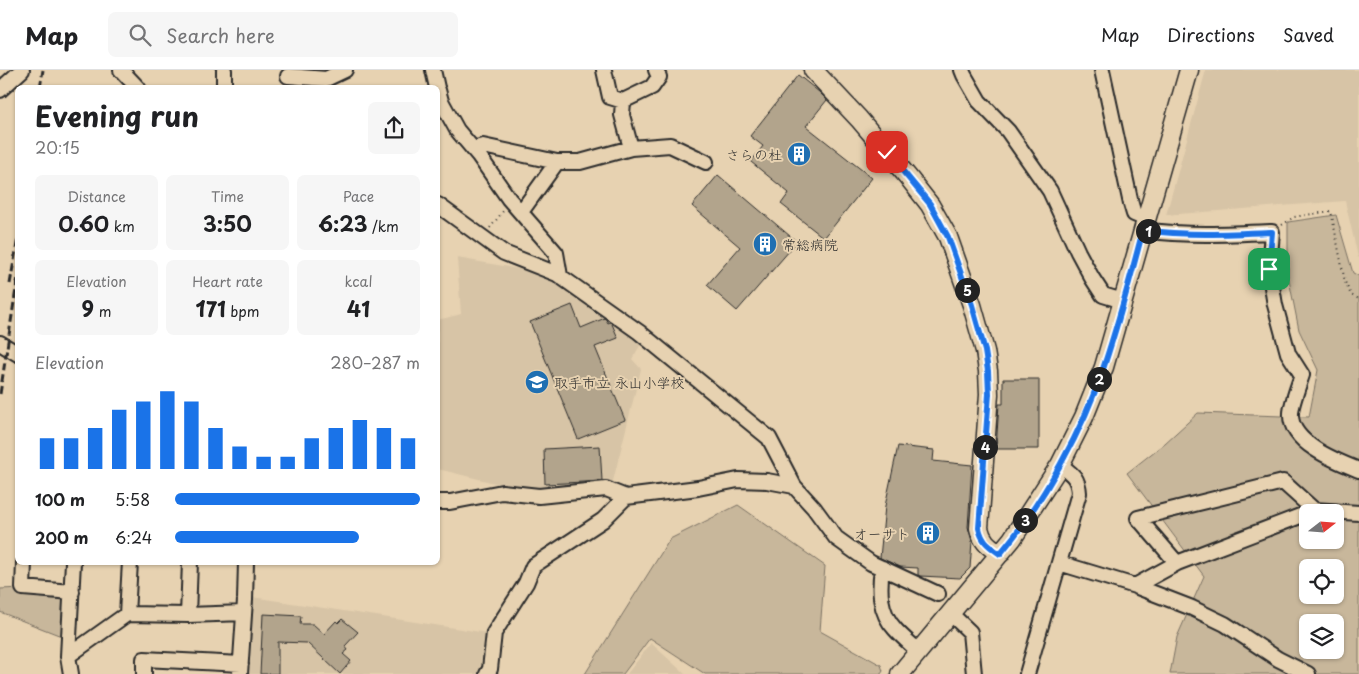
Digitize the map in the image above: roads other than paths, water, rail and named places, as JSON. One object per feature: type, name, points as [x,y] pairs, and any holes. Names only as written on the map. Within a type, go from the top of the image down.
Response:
[{"type":"main road","points":[[813,70],[859,119],[930,204],[948,237],[972,305],[985,351],[989,394],[979,528],[981,538],[988,546],[1000,554]]},
{"type":"main road","points":[[900,674],[1012,539],[1060,466],[1084,417],[1104,367],[1189,70]]},
{"type":"street","points":[[0,90],[22,70]]},
{"type":"street","points":[[121,70],[135,85]]},
{"type":"street","points":[[224,70],[224,85]]},
{"type":"street","points":[[288,76],[326,79],[345,70]]},
{"type":"street","points":[[433,70],[436,85]]},
{"type":"street","points":[[604,70],[610,97],[623,101],[652,87],[658,77],[656,70]]},
{"type":"street","points":[[962,70],[979,101],[1008,131],[1050,191],[1078,252],[1103,295],[1123,301]]},
{"type":"street","points":[[1102,70],[1131,204],[1134,214],[1145,225],[1172,234],[1272,232],[1269,269],[1275,305],[1288,353],[1302,375],[1290,413],[1293,425],[1298,435],[1310,446],[1359,470]]},
{"type":"street","points":[[440,98],[457,130],[511,201],[556,253],[560,276]]},
{"type":"street","points":[[623,101],[622,115],[631,148]]},
{"type":"street","points":[[473,149],[483,146],[557,162],[580,162],[631,148],[670,145],[706,162]]},
{"type":"street","points":[[521,212],[557,162]]},
{"type":"street","points":[[440,206],[504,252],[557,274],[639,332],[769,438],[794,486],[814,508],[836,538],[871,563],[938,594]]},
{"type":"street","points":[[0,343],[15,352]]},
{"type":"street","points":[[1027,674],[1079,493],[1074,476],[1060,466]]},
{"type":"street","points":[[440,502],[450,502],[502,492],[539,496],[606,489],[626,497],[698,488],[738,480],[767,481],[794,486]]},
{"type":"street","points":[[1177,563],[1138,518],[1283,482],[1303,504]]},
{"type":"street","points":[[487,674],[490,669],[494,633],[526,583],[533,566],[603,520],[626,497]]},
{"type":"street","points":[[1344,513],[1359,513]]},
{"type":"street","points":[[1135,586],[1177,563],[1299,516]]},
{"type":"street","points":[[1059,563],[1135,586],[1192,608],[1225,624],[1278,660],[1308,674]]},
{"type":"street","points":[[24,565],[23,588],[72,592]]},
{"type":"street","points":[[71,674],[68,656],[73,565]]},
{"type":"street","points":[[127,614],[130,565]]},
{"type":"street","points":[[188,615],[190,565]]},
{"type":"street","points":[[144,674],[144,659],[240,669],[246,565]]},
{"type":"street","points":[[882,568],[880,595],[888,620],[894,629],[918,651]]},
{"type":"street","points":[[68,656],[127,614],[188,615],[244,613]]},
{"type":"street","points":[[950,613],[970,632],[974,674]]},
{"type":"railway","points":[[40,85],[43,70]]},
{"type":"railway","points":[[10,284],[15,255]]},
{"type":"railway","points":[[0,394],[15,296]]},
{"type":"place","name":"さらの杜","points":[[799,154]]},
{"type":"place","name":"常総病院","points":[[765,244]]},
{"type":"place","name":"取手市立 永山小学校","points":[[537,382]]},
{"type":"place","name":"オーサト","points":[[928,533]]}]
